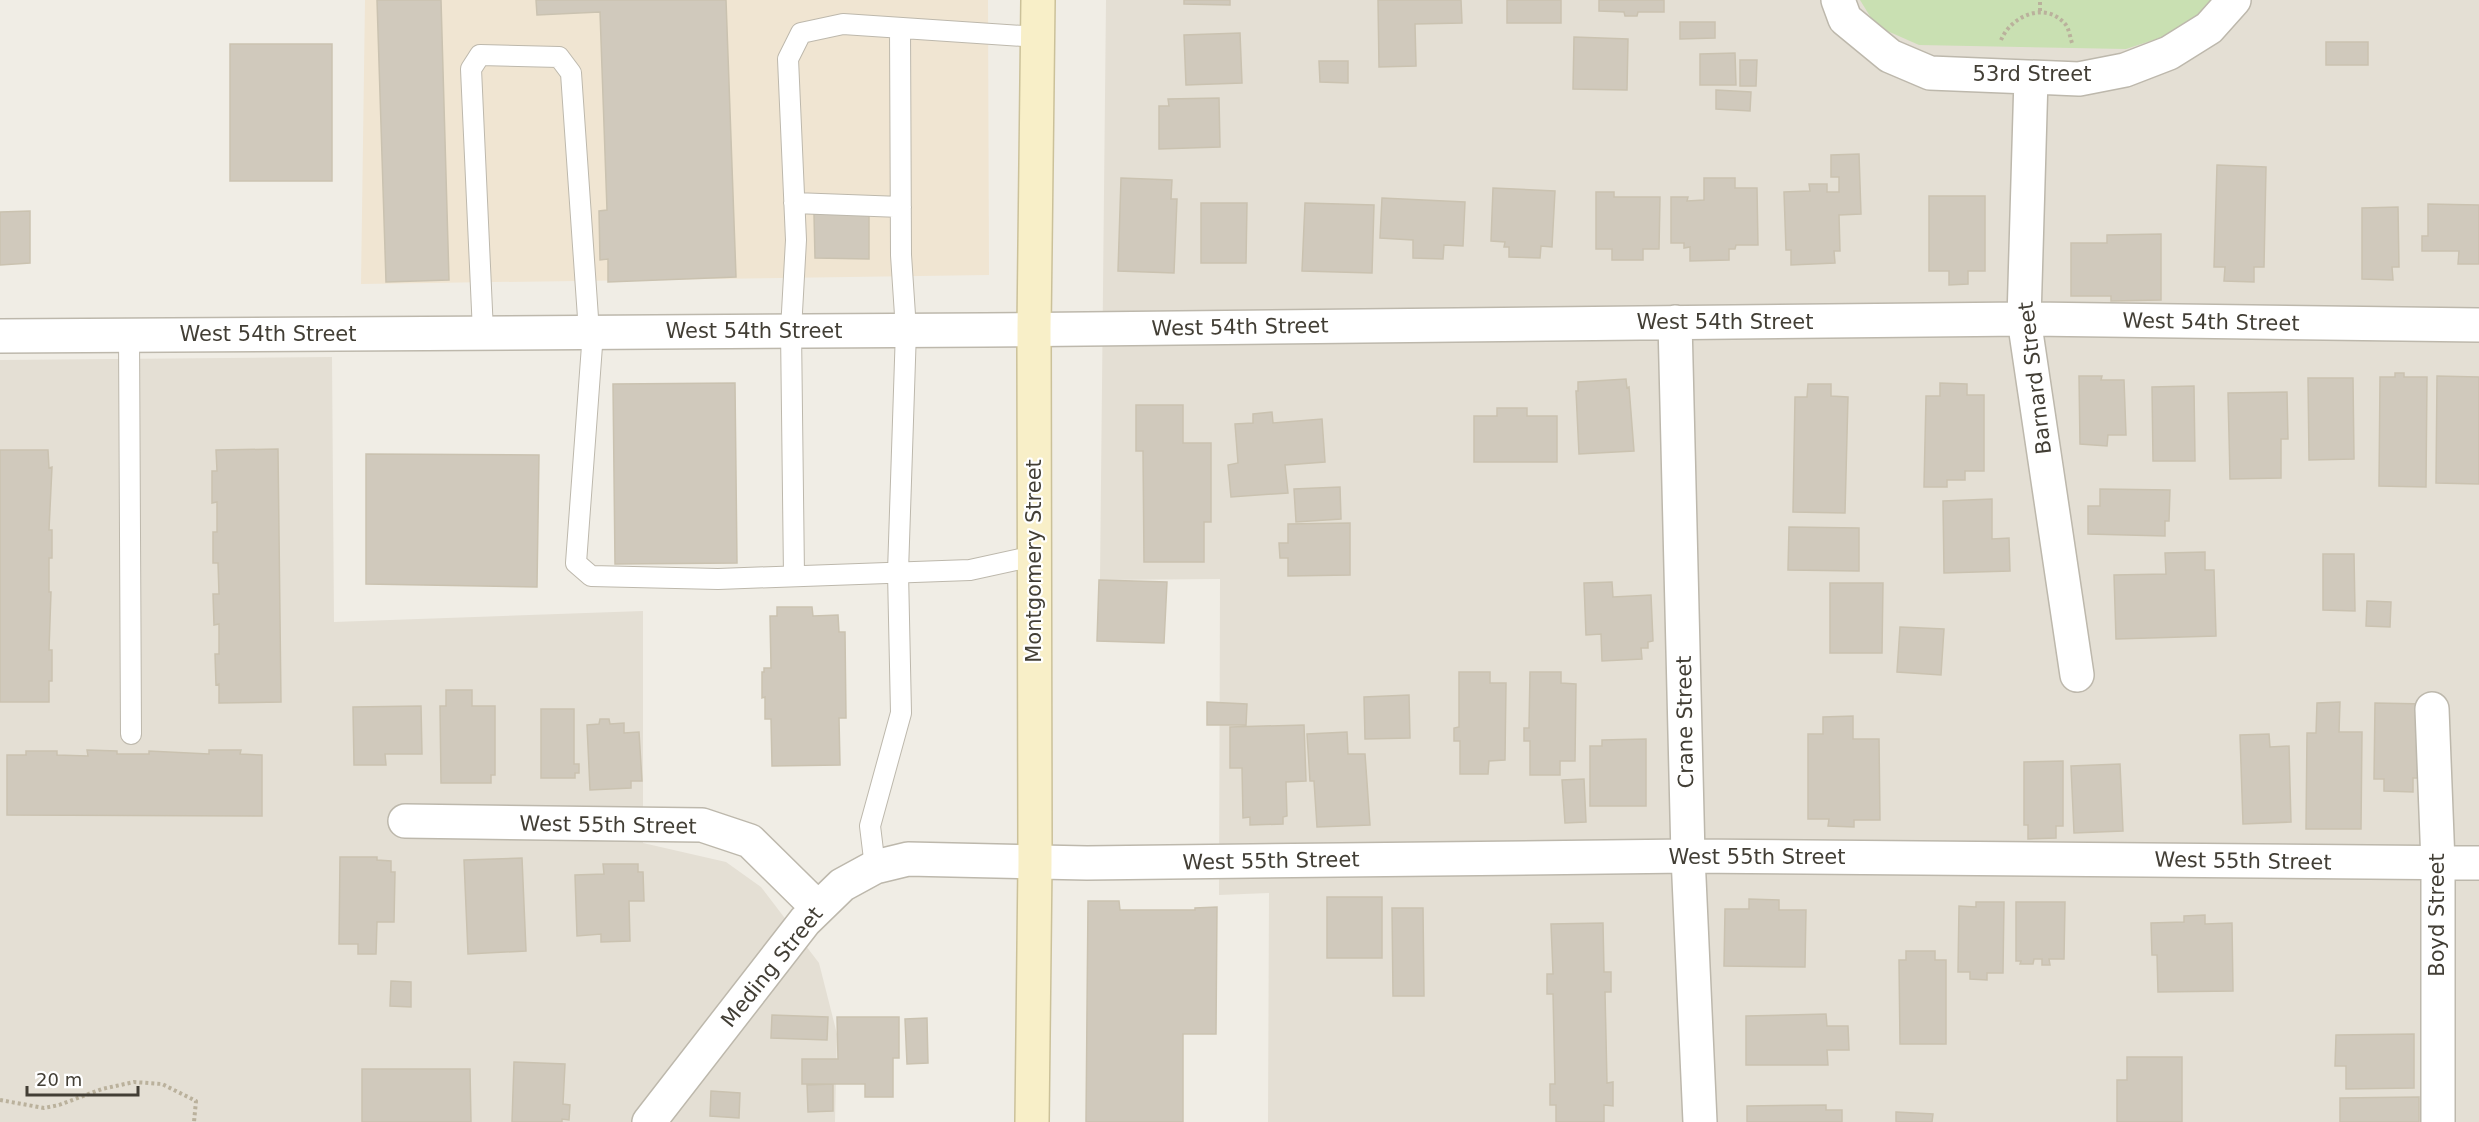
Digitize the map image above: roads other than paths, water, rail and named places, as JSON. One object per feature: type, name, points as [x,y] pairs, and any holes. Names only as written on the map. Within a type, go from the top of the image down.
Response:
[{"type":"main road","name":"Montgomery Street","points":[[1032,1122],[1035,863],[1034,329],[1038,0]]},
{"type":"street","name":"53rd Street","points":[[1838,0],[1845,19],[1890,56],[1930,73],[2079,79],[2125,70],[2169,53],[2209,28],[2234,0]]},
{"type":"street","name":"Barnard Street","points":[[2031,78],[2024,319],[2077,675]]},
{"type":"street","name":"West 54th Street","points":[[0,336],[2024,319],[2479,325]]},
{"type":"street","name":"Crane Street","points":[[1676,322],[1688,856],[1700,1122]]},
{"type":"street","name":"Boyd Street","points":[[2432,709],[2438,863],[2438,1122]]},
{"type":"street","name":"West 55th Street","points":[[405,821],[702,825],[750,841],[818,908]]},
{"type":"street","name":"West 55th Street","points":[[1035,863],[1688,856],[2479,863]]},
{"type":"street","name":"Meding Street","points":[[648,1122],[805,921],[842,885],[875,867],[908,858],[1035,863]]},
{"type":"lane","points":[[794,576],[791,330],[796,240],[788,59],[801,33],[843,24],[1038,37]]},
{"type":"lane","points":[[875,867],[870,826],[901,713],[898,572],[906,330],[901,255],[900,28]]},
{"type":"lane","points":[[483,332],[471,69],[480,55],[559,57],[571,73],[591,332],[576,563],[591,576],[718,579],[970,570],[1034,556]]},
{"type":"lane","points":[[794,203],[901,207]]},
{"type":"lane","points":[[129,334],[131,734]]}]
